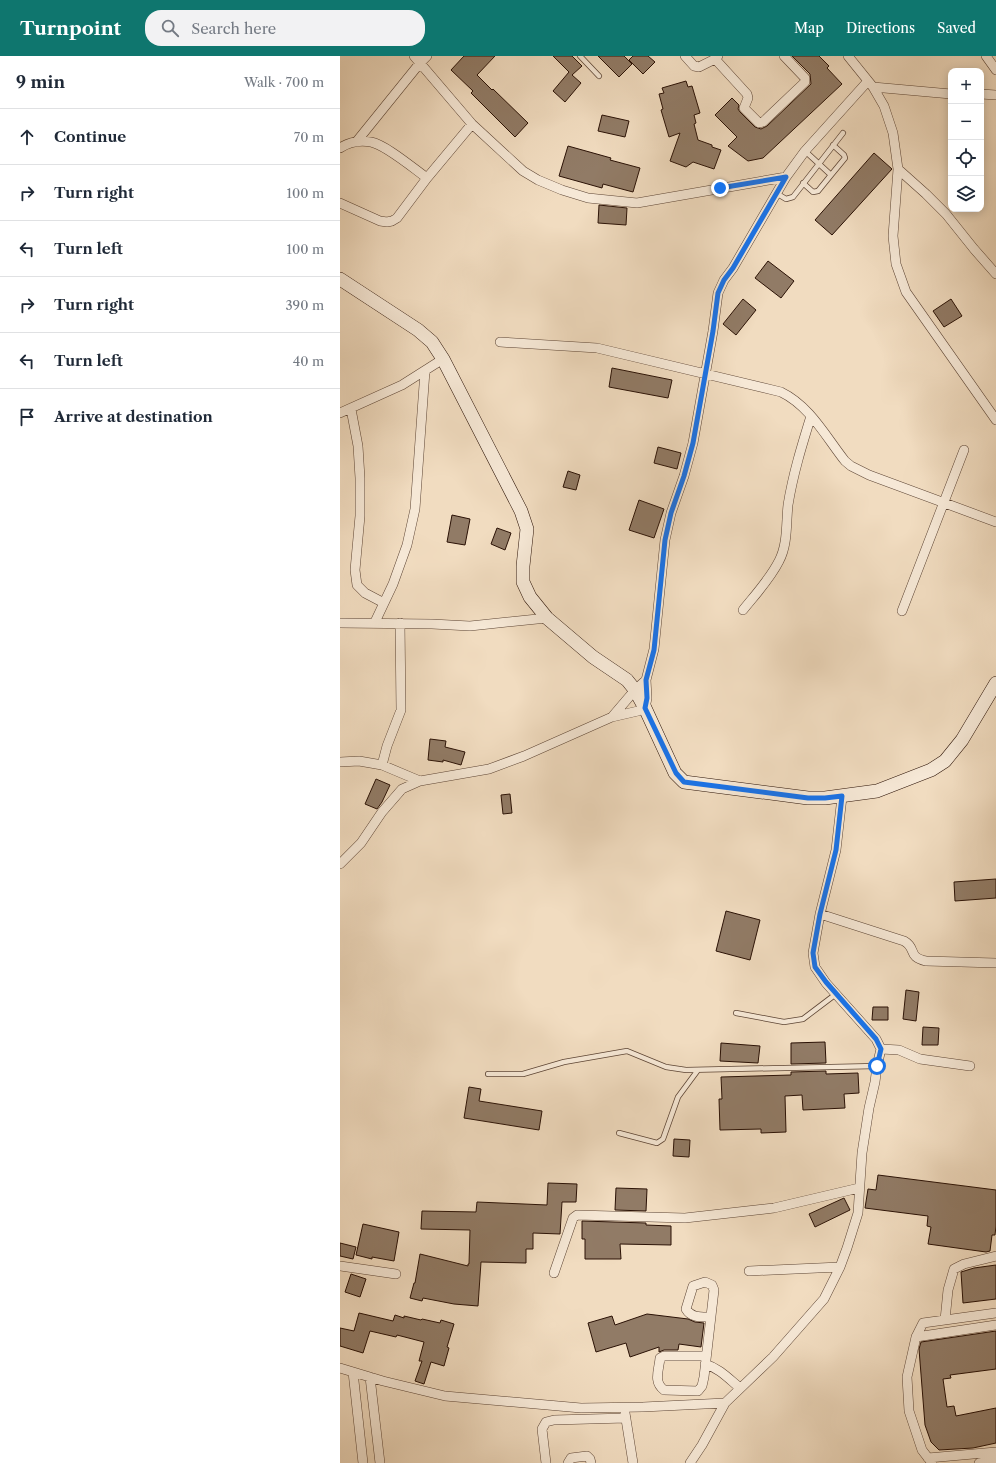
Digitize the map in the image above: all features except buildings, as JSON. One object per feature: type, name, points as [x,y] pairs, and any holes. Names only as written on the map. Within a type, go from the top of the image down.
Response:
[{"type":"street","points":[[357,141],[417,59],[428,56]]},
{"type":"street","points":[[685,56],[694,66],[699,67],[717,58],[747,94],[748,98],[744,108],[759,123],[763,122],[805,82],[806,78],[784,56]]},
{"type":"street","points":[[848,56],[870,84],[884,106],[893,133],[898,169],[893,236],[896,264],[906,292],[996,420]]},
{"type":"street","points":[[986,56],[996,70]]},
{"type":"street","points":[[417,59],[472,124],[523,171],[538,180],[562,190],[588,198],[637,203],[786,177]]},
{"type":"street","points":[[870,84],[948,94]]},
{"type":"street","points":[[645,708],[647,698],[646,680],[654,650],[665,540],[671,513],[684,476],[693,443],[706,373],[718,293],[724,280],[733,268],[786,177],[805,152],[870,84]]},
{"type":"street","points":[[984,94],[996,95]]},
{"type":"street","points":[[340,203],[380,221],[392,221],[404,210],[427,178],[472,124]]},
{"type":"street","points":[[340,148],[357,141],[371,142],[384,148],[427,178]]},
{"type":"street","points":[[898,169],[946,214],[996,274]]},
{"type":"street","points":[[340,279],[418,330],[432,342],[443,359],[521,511],[527,529],[523,566],[524,582],[530,597],[547,618],[593,657],[627,680],[635,690],[645,708],[676,773],[684,782],[808,798],[825,798],[877,791],[931,770],[945,761],[962,740],[996,683]]},
{"type":"street","points":[[500,342],[597,348],[781,392],[796,400],[812,416],[851,466],[869,475],[996,522]]},
{"type":"street","points":[[340,413],[402,385],[443,359]]},
{"type":"street","points":[[375,622],[393,584],[407,545],[415,509],[425,371]]},
{"type":"street","points":[[351,409],[358,446],[360,478],[360,516],[355,570],[357,585],[365,593],[384,603]]},
{"type":"street","points":[[743,610],[779,562],[784,548],[788,504],[793,478],[800,449],[812,416]]},
{"type":"street","points":[[902,611],[964,450]]},
{"type":"street","points":[[340,623],[375,622],[470,626],[547,618]]},
{"type":"street","points":[[382,765],[387,746],[401,710],[402,700],[399,654],[400,623]]},
{"type":"street","points":[[612,717],[635,690],[646,680]]},
{"type":"street","points":[[340,864],[361,843],[382,812],[402,789],[420,781],[489,769],[524,756],[612,717],[634,713],[645,708]]},
{"type":"street","points":[[340,762],[359,761],[382,765],[420,781]]},
{"type":"street","points":[[690,1463],[702,1445],[725,1403],[774,1357],[824,1299],[840,1267],[858,1213],[862,1153],[869,1108],[881,1049],[876,1039],[836,994],[815,967],[813,953],[820,914],[836,850],[842,796]]},
{"type":"street","points":[[820,914],[909,943],[915,957],[919,960],[996,963]]},
{"type":"street","points":[[881,1049],[899,1050],[920,1059],[970,1066]]},
{"type":"street","points":[[554,1273],[573,1218],[577,1215],[641,1218],[692,1217],[774,1208],[859,1188]]},
{"type":"street","points":[[945,1320],[948,1290],[954,1269],[964,1264],[996,1256]]},
{"type":"street","points":[[340,1266],[396,1274]]},
{"type":"street","points":[[749,1271],[840,1267]]},
{"type":"street","points":[[996,1313],[923,1324],[916,1338],[908,1377],[909,1411],[922,1450],[930,1460],[996,1452]]},
{"type":"street","points":[[711,1317],[706,1360],[702,1386],[698,1391],[664,1390],[657,1382],[660,1358],[664,1356],[706,1360],[740,1388]]},
{"type":"street","points":[[916,1338],[996,1325]]},
{"type":"street","points":[[340,1368],[444,1396],[580,1408],[624,1408],[725,1403]]},
{"type":"street","points":[[353,1372],[363,1463]]},
{"type":"street","points":[[370,1377],[380,1463]]},
{"type":"street","points":[[624,1408],[632,1463]]},
{"type":"street","points":[[546,1463],[542,1429],[546,1422],[554,1420],[626,1418]]},
{"type":"street","points":[[568,1463],[571,1458],[587,1456],[590,1458],[591,1463]]},
{"type":"street","points":[[979,1463],[996,1460]]},
{"type":"lane","points":[[580,56],[599,76]]},
{"type":"lane","points":[[776,193],[786,199],[793,197],[843,133]]},
{"type":"lane","points":[[803,183],[814,192],[818,191],[845,158],[844,154],[833,145]]},
{"type":"lane","points":[[805,152],[831,175]]},
{"type":"lane","points":[[736,1013],[784,1022],[803,1019],[836,994]]},
{"type":"lane","points":[[488,1074],[523,1074],[564,1062],[627,1051],[666,1066],[686,1070],[877,1066]]},
{"type":"lane","points":[[618,1133],[657,1143],[663,1139],[678,1097],[698,1070]]},
{"type":"route","points":[[720,188],[786,177],[733,268],[724,280],[718,293],[700,409],[693,443],[684,476],[671,513],[665,540],[654,650],[646,680],[647,698],[645,708],[676,773],[684,782],[690,784],[808,798],[842,796],[836,850],[820,914],[813,953],[815,967],[826,982],[876,1039],[881,1049],[877,1066]]}]
